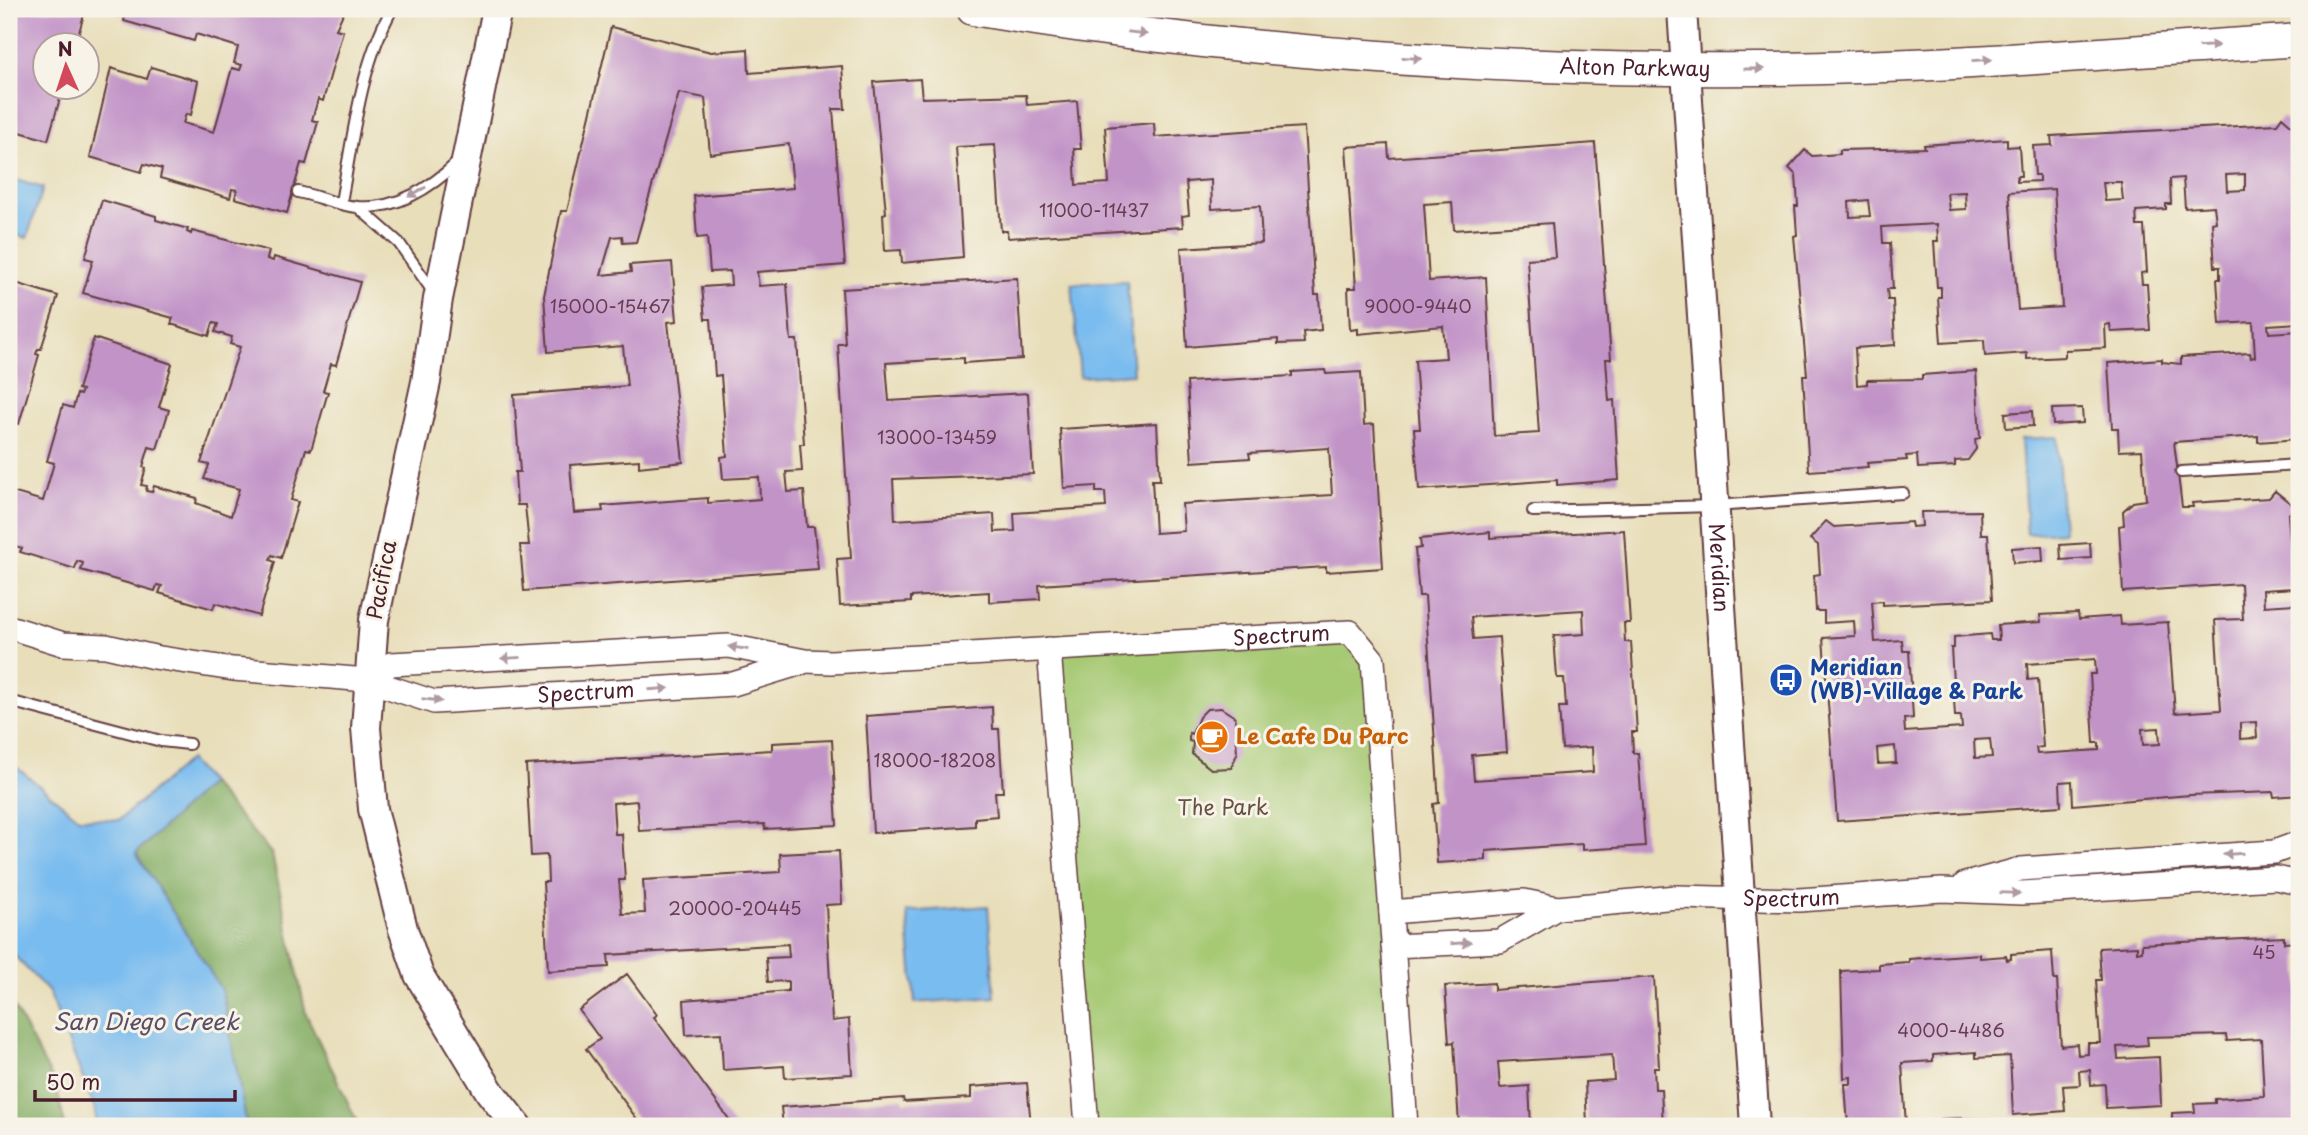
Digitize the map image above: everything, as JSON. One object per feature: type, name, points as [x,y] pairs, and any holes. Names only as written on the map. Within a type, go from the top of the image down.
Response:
[{"type":"main road","name":"Alton Parkway","points":[[972,9],[1123,31],[1344,55],[1686,68],[1758,69],[1938,63],[2299,40]]},
{"type":"street","name":"Pacifica","points":[[497,9],[438,299],[426,382],[374,620],[366,740],[373,809],[403,929],[419,975],[490,1092],[517,1126]]},
{"type":"street","name":"Meridian","points":[[1682,9],[1755,1126]]},
{"type":"street","name":"Spectrum","points":[[9,627],[63,644],[106,646],[154,657],[233,669],[368,680],[435,702],[733,684],[805,662],[1350,632],[1373,660],[1406,1126]]},
{"type":"street","name":"Spectrum","points":[[368,680],[391,664],[729,646],[805,662]]},
{"type":"street","points":[[1049,649],[1087,1126]]},
{"type":"street","name":"Spectrum","points":[[1942,890],[2021,869],[2274,852],[2299,843]]},
{"type":"street","name":"Spectrum","points":[[1391,912],[1524,901],[1557,908],[1677,897],[1799,900],[1942,890],[2022,893],[2276,878],[2299,883]]},
{"type":"street","name":"Spectrum","points":[[1393,946],[1500,941],[1557,908]]},
{"type":"lane","points":[[341,202],[376,44],[391,9]]},
{"type":"lane","points":[[298,192],[358,207],[399,202],[440,179],[466,154]]},
{"type":"lane","points":[[358,207],[399,243],[438,299]]},
{"type":"lane","points":[[2181,472],[2299,465]]},
{"type":"lane","points":[[1533,511],[1714,506],[1903,493]]},
{"type":"lane","points":[[9,701],[161,741],[189,744]]},
{"type":"green space","name":"The Park","points":[[1350,632],[1373,660],[1406,1126],[1087,1126],[1049,649]]},
{"type":"green space","points":[[210,783],[272,854],[306,1014],[359,1126],[247,1126],[222,991],[136,853]]},
{"type":"green space","points":[[9,998],[56,1085],[65,1126],[9,1126]]},
{"type":"water","points":[[9,178],[43,188],[27,238],[9,233]]},
{"type":"water","points":[[1127,281],[1133,374],[1080,377],[1072,284]]},
{"type":"water","points":[[2057,437],[2063,532],[2027,534],[2021,439]]},
{"type":"water","name":"San Diego Creek","points":[[189,760],[210,783],[136,853],[222,991],[247,1126],[97,1126],[95,1109],[49,992],[9,950],[9,761],[79,818],[119,820]]},
{"type":"water","points":[[988,906],[995,997],[915,1003],[907,912]]},
{"type":"building","points":[[9,9],[85,11],[79,32],[32,32],[32,102],[59,102],[48,140],[9,129]]},
{"type":"building","points":[[112,9],[345,9],[336,29],[343,31],[323,101],[318,99],[312,120],[318,122],[306,164],[301,163],[287,213],[235,198],[237,190],[232,189],[230,198],[160,178],[162,169],[144,164],[141,172],[90,157],[111,68],[147,79],[151,67],[198,81],[191,115],[186,114],[183,123],[214,132],[232,68],[240,70],[242,65],[234,63],[238,47],[196,34],[194,41],[124,21],[125,16],[111,12]]},
{"type":"building","points":[[611,27],[711,52],[748,49],[749,73],[842,66],[845,109],[833,109],[845,265],[757,272],[759,286],[787,284],[791,340],[797,340],[804,444],[800,444],[802,471],[786,472],[788,492],[804,491],[807,527],[814,527],[818,569],[524,591],[520,545],[529,545],[525,505],[517,505],[515,472],[520,472],[514,395],[627,386],[623,346],[548,352],[544,296],[561,211],[567,211]],"holes":[[[679,93],[705,98],[710,154],[789,144],[793,188],[694,196],[697,238],[707,237],[710,272],[730,271],[731,285],[702,287],[705,319],[711,319],[715,376],[721,375],[727,456],[721,457],[723,479],[759,477],[760,499],[708,503],[708,498],[602,506],[603,511],[574,513],[570,465],[639,460],[639,467],[683,462],[668,322],[677,321],[672,262],[630,265],[631,272],[601,275],[612,237],[622,236],[623,243],[636,242]]]},
{"type":"building","points":[[920,79],[922,98],[1026,95],[1027,105],[1077,101],[1081,149],[1074,149],[1076,185],[1109,183],[1105,127],[1154,123],[1155,137],[1304,127],[1315,295],[1319,295],[1321,330],[1303,332],[1304,343],[1278,344],[1278,339],[1187,347],[1181,248],[1262,243],[1260,206],[1212,209],[1211,180],[1186,182],[1189,215],[1182,216],[1183,227],[1008,238],[1007,231],[1001,231],[995,145],[956,147],[963,257],[902,263],[901,250],[885,251],[883,214],[886,213],[874,82]]},
{"type":"building","points":[[2282,117],[2299,132],[2294,140],[2296,171],[2299,171],[2299,323],[2268,325],[2269,333],[2299,331],[2299,439],[2258,442],[2258,436],[2174,442],[2182,507],[2193,507],[2192,503],[2269,498],[2275,491],[2295,507],[2288,515],[2294,588],[2263,590],[2264,606],[2295,604],[2299,651],[2299,795],[2274,797],[2273,792],[2190,795],[2073,805],[2072,781],[2060,782],[2061,806],[1837,821],[1823,638],[1855,636],[1854,621],[1824,623],[1824,611],[1816,611],[1814,575],[1820,574],[1818,545],[1810,539],[1826,521],[1834,527],[1911,522],[1912,527],[1922,526],[1921,512],[1980,511],[1981,534],[1988,534],[1992,600],[1883,605],[1883,601],[1872,602],[1875,642],[1902,640],[1903,651],[1909,651],[1913,718],[1904,719],[1905,732],[1962,728],[1961,716],[1955,716],[1951,648],[1954,648],[1954,637],[1990,634],[1991,640],[1999,640],[1998,625],[2041,622],[2040,615],[2078,613],[2079,619],[2120,616],[2121,625],[2168,622],[2175,713],[2221,710],[2215,620],[2243,619],[2241,584],[2123,592],[2119,526],[2124,525],[2123,511],[2133,502],[2146,500],[2142,450],[2119,451],[2118,428],[2112,428],[2108,363],[2162,359],[2162,362],[2181,364],[2181,357],[2250,353],[2251,358],[2255,357],[2253,322],[2220,324],[2217,279],[2220,279],[2220,267],[2215,267],[2212,223],[2216,222],[2214,206],[2185,208],[2183,178],[2170,179],[2171,204],[2166,204],[2166,209],[2136,211],[2137,226],[2144,226],[2147,272],[2141,273],[2142,284],[2147,284],[2150,330],[2111,332],[2110,324],[2105,325],[2106,348],[2065,350],[2065,357],[2027,359],[2027,353],[1985,356],[1984,340],[1941,343],[1938,297],[1941,297],[1941,287],[1937,287],[1934,241],[1938,241],[1937,224],[1882,227],[1883,243],[1890,243],[1893,289],[1887,289],[1888,300],[1893,300],[1895,345],[1855,348],[1857,385],[1867,384],[1867,380],[1922,379],[1922,375],[1976,371],[1980,438],[1975,439],[1976,449],[1968,460],[1955,461],[1955,466],[1918,468],[1917,455],[1906,456],[1907,460],[1867,463],[1868,467],[1809,471],[1803,375],[1807,375],[1794,236],[1797,235],[1795,206],[1798,206],[1796,175],[1789,168],[1805,150],[1812,156],[1840,154],[1840,150],[1925,148],[1924,145],[2007,139],[2007,147],[2019,146],[2021,176],[2017,176],[2017,182],[2039,181],[2039,175],[2035,175],[2033,146],[2052,145],[2051,136],[2277,124]],"holes":[[[2245,174],[2245,190],[2227,191],[2226,175]],[[2103,182],[2121,182],[2123,200],[2105,201]],[[2054,189],[2062,307],[2018,310],[2009,192]],[[1965,192],[1966,209],[1949,210],[1947,193]],[[1868,200],[1870,216],[1850,217],[1849,202]],[[2095,659],[2096,674],[2090,674],[2094,743],[2099,743],[2099,750],[2037,754],[2036,748],[2043,747],[2038,679],[2028,680],[2027,664]],[[2256,722],[2257,738],[2240,739],[2240,723]],[[2159,728],[2160,744],[2143,745],[2142,729]],[[1990,739],[1992,757],[1975,758],[1974,740]],[[1895,746],[1896,763],[1878,764],[1877,748]]]},
{"type":"building","points":[[1595,143],[1611,359],[1606,359],[1609,401],[1614,400],[1619,480],[1557,485],[1557,480],[1419,490],[1414,429],[1420,429],[1415,360],[1446,358],[1443,326],[1358,334],[1358,329],[1350,330],[1348,288],[1356,288],[1346,147],[1388,144],[1389,158]],"holes":[[[1452,202],[1454,230],[1552,223],[1555,257],[1527,259],[1539,433],[1494,436],[1486,277],[1429,281],[1424,204]]]},
{"type":"building","points":[[102,200],[156,216],[156,220],[188,229],[187,232],[191,234],[192,231],[269,251],[267,259],[273,261],[274,257],[360,282],[336,365],[331,364],[323,391],[328,392],[311,450],[306,449],[291,500],[298,502],[281,558],[272,555],[270,560],[275,562],[259,616],[215,603],[213,609],[159,593],[162,586],[157,585],[155,591],[81,570],[83,563],[77,561],[75,569],[20,552],[22,548],[9,544],[9,491],[43,501],[54,463],[47,461],[63,405],[73,408],[77,394],[80,395],[82,390],[78,389],[94,338],[172,364],[159,407],[169,410],[157,449],[149,447],[143,467],[146,468],[141,485],[147,486],[146,491],[152,492],[154,486],[197,498],[196,503],[231,516],[239,489],[204,479],[209,465],[201,463],[240,347],[230,344],[232,337],[215,332],[218,324],[213,323],[209,336],[171,324],[173,318],[83,293],[93,260],[85,258]]},
{"type":"building","points":[[1017,278],[1022,359],[964,363],[964,358],[886,363],[889,401],[1028,393],[1033,474],[893,479],[895,520],[994,514],[995,532],[1015,531],[1014,513],[1106,507],[1105,492],[1096,492],[1096,486],[1064,488],[1060,429],[1157,423],[1160,480],[1152,480],[1155,533],[1184,531],[1182,504],[1332,495],[1329,448],[1249,453],[1250,458],[1192,462],[1187,382],[1292,376],[1292,372],[1325,370],[1326,374],[1361,372],[1364,425],[1374,424],[1383,568],[1326,572],[1326,567],[1039,585],[1040,599],[989,602],[989,592],[911,597],[911,602],[840,606],[837,559],[851,558],[838,344],[845,344],[842,289]]},
{"type":"building","points":[[9,281],[58,296],[41,349],[38,349],[36,354],[39,355],[19,424],[9,421]]},
{"type":"building","points":[[2082,408],[2083,423],[2053,425],[2052,409]]},
{"type":"building","points":[[2032,411],[2033,426],[2006,428],[2005,413]]},
{"type":"building","points":[[1624,530],[1630,623],[1624,623],[1625,642],[1631,642],[1637,732],[1632,732],[1633,753],[1638,753],[1645,846],[1582,850],[1582,844],[1486,851],[1486,860],[1437,863],[1433,804],[1439,803],[1425,596],[1419,596],[1415,549],[1421,548],[1420,539],[1490,532],[1490,538]],"holes":[[[1583,610],[1584,634],[1554,636],[1557,678],[1564,678],[1566,707],[1559,707],[1562,749],[1592,747],[1593,772],[1474,780],[1472,755],[1507,752],[1499,637],[1473,639],[1471,617]]]},
{"type":"building","points":[[2090,543],[2091,558],[2061,560],[2060,545]]},
{"type":"building","points":[[2042,546],[2043,561],[2013,563],[2012,548]]},
{"type":"building","points":[[992,707],[993,729],[999,729],[1003,792],[995,792],[997,816],[975,818],[975,826],[873,833],[866,716]]},
{"type":"building","name":"Le Cafe Du Parc","points":[[1221,708],[1235,717],[1237,754],[1231,768],[1211,769],[1192,754],[1193,742],[1189,741],[1189,733],[1192,734],[1199,717],[1207,709]]},
{"type":"building","points":[[832,740],[837,825],[765,829],[764,824],[639,831],[637,801],[613,803],[615,834],[622,834],[625,880],[619,880],[622,914],[645,913],[643,880],[781,872],[780,854],[839,851],[842,904],[826,905],[832,1021],[849,1019],[852,1074],[785,1078],[784,1066],[723,1070],[721,1033],[686,1035],[684,1000],[788,991],[788,981],[768,982],[766,958],[789,957],[788,944],[608,955],[609,967],[548,971],[543,882],[548,882],[547,855],[531,856],[526,765],[772,750],[772,743]]},
{"type":"building","points":[[2284,937],[2284,943],[2299,942],[2299,1126],[2172,1126],[2172,1113],[2195,1112],[2194,1104],[2215,1103],[2215,1099],[2264,1096],[2261,1039],[2227,1041],[2226,1035],[2147,1037],[2148,1045],[2117,1047],[2118,1059],[2159,1057],[2161,1105],[2106,1108],[2105,1084],[2091,1085],[2090,1070],[2079,1071],[2080,1085],[2063,1086],[2065,1111],[2013,1115],[2010,1056],[1976,1058],[1976,1052],[1933,1055],[1933,1061],[1902,1063],[1906,1126],[1848,1126],[1845,1084],[1851,1084],[1851,1077],[1844,1078],[1841,971],[1879,969],[1879,964],[1909,962],[1909,959],[1980,954],[1980,958],[2006,956],[2007,960],[2011,959],[2011,954],[2052,951],[2054,980],[2057,980],[2061,1046],[2077,1044],[2078,1055],[2088,1054],[2088,1043],[2100,1043],[2096,980],[2101,980],[2099,948],[2137,946],[2137,952],[2142,951],[2142,944]]},
{"type":"building","points":[[627,974],[657,1015],[654,1017],[734,1126],[642,1126],[586,1049],[600,1039],[579,1010]]},
{"type":"building","points":[[1654,977],[1659,1067],[1654,1067],[1655,1089],[1661,1089],[1663,1126],[1587,1124],[1585,1082],[1614,1080],[1612,1055],[1498,1062],[1500,1088],[1529,1086],[1531,1126],[1459,1126],[1454,1042],[1449,1043],[1445,986],[1494,983],[1494,990]]},
{"type":"building","points":[[1027,1083],[1031,1126],[783,1126],[781,1107],[903,1098],[904,1102],[971,1098],[971,1087]]},
{"type":"building","points":[[1940,1119],[1986,1119],[1987,1126],[1941,1126]]},
{"type":"place","name":"Meridian (WB)-Village & Park","points":[[1786,680]]},
{"type":"place","name":"Le Cafe Du Parc","points":[[1212,737]]}]
